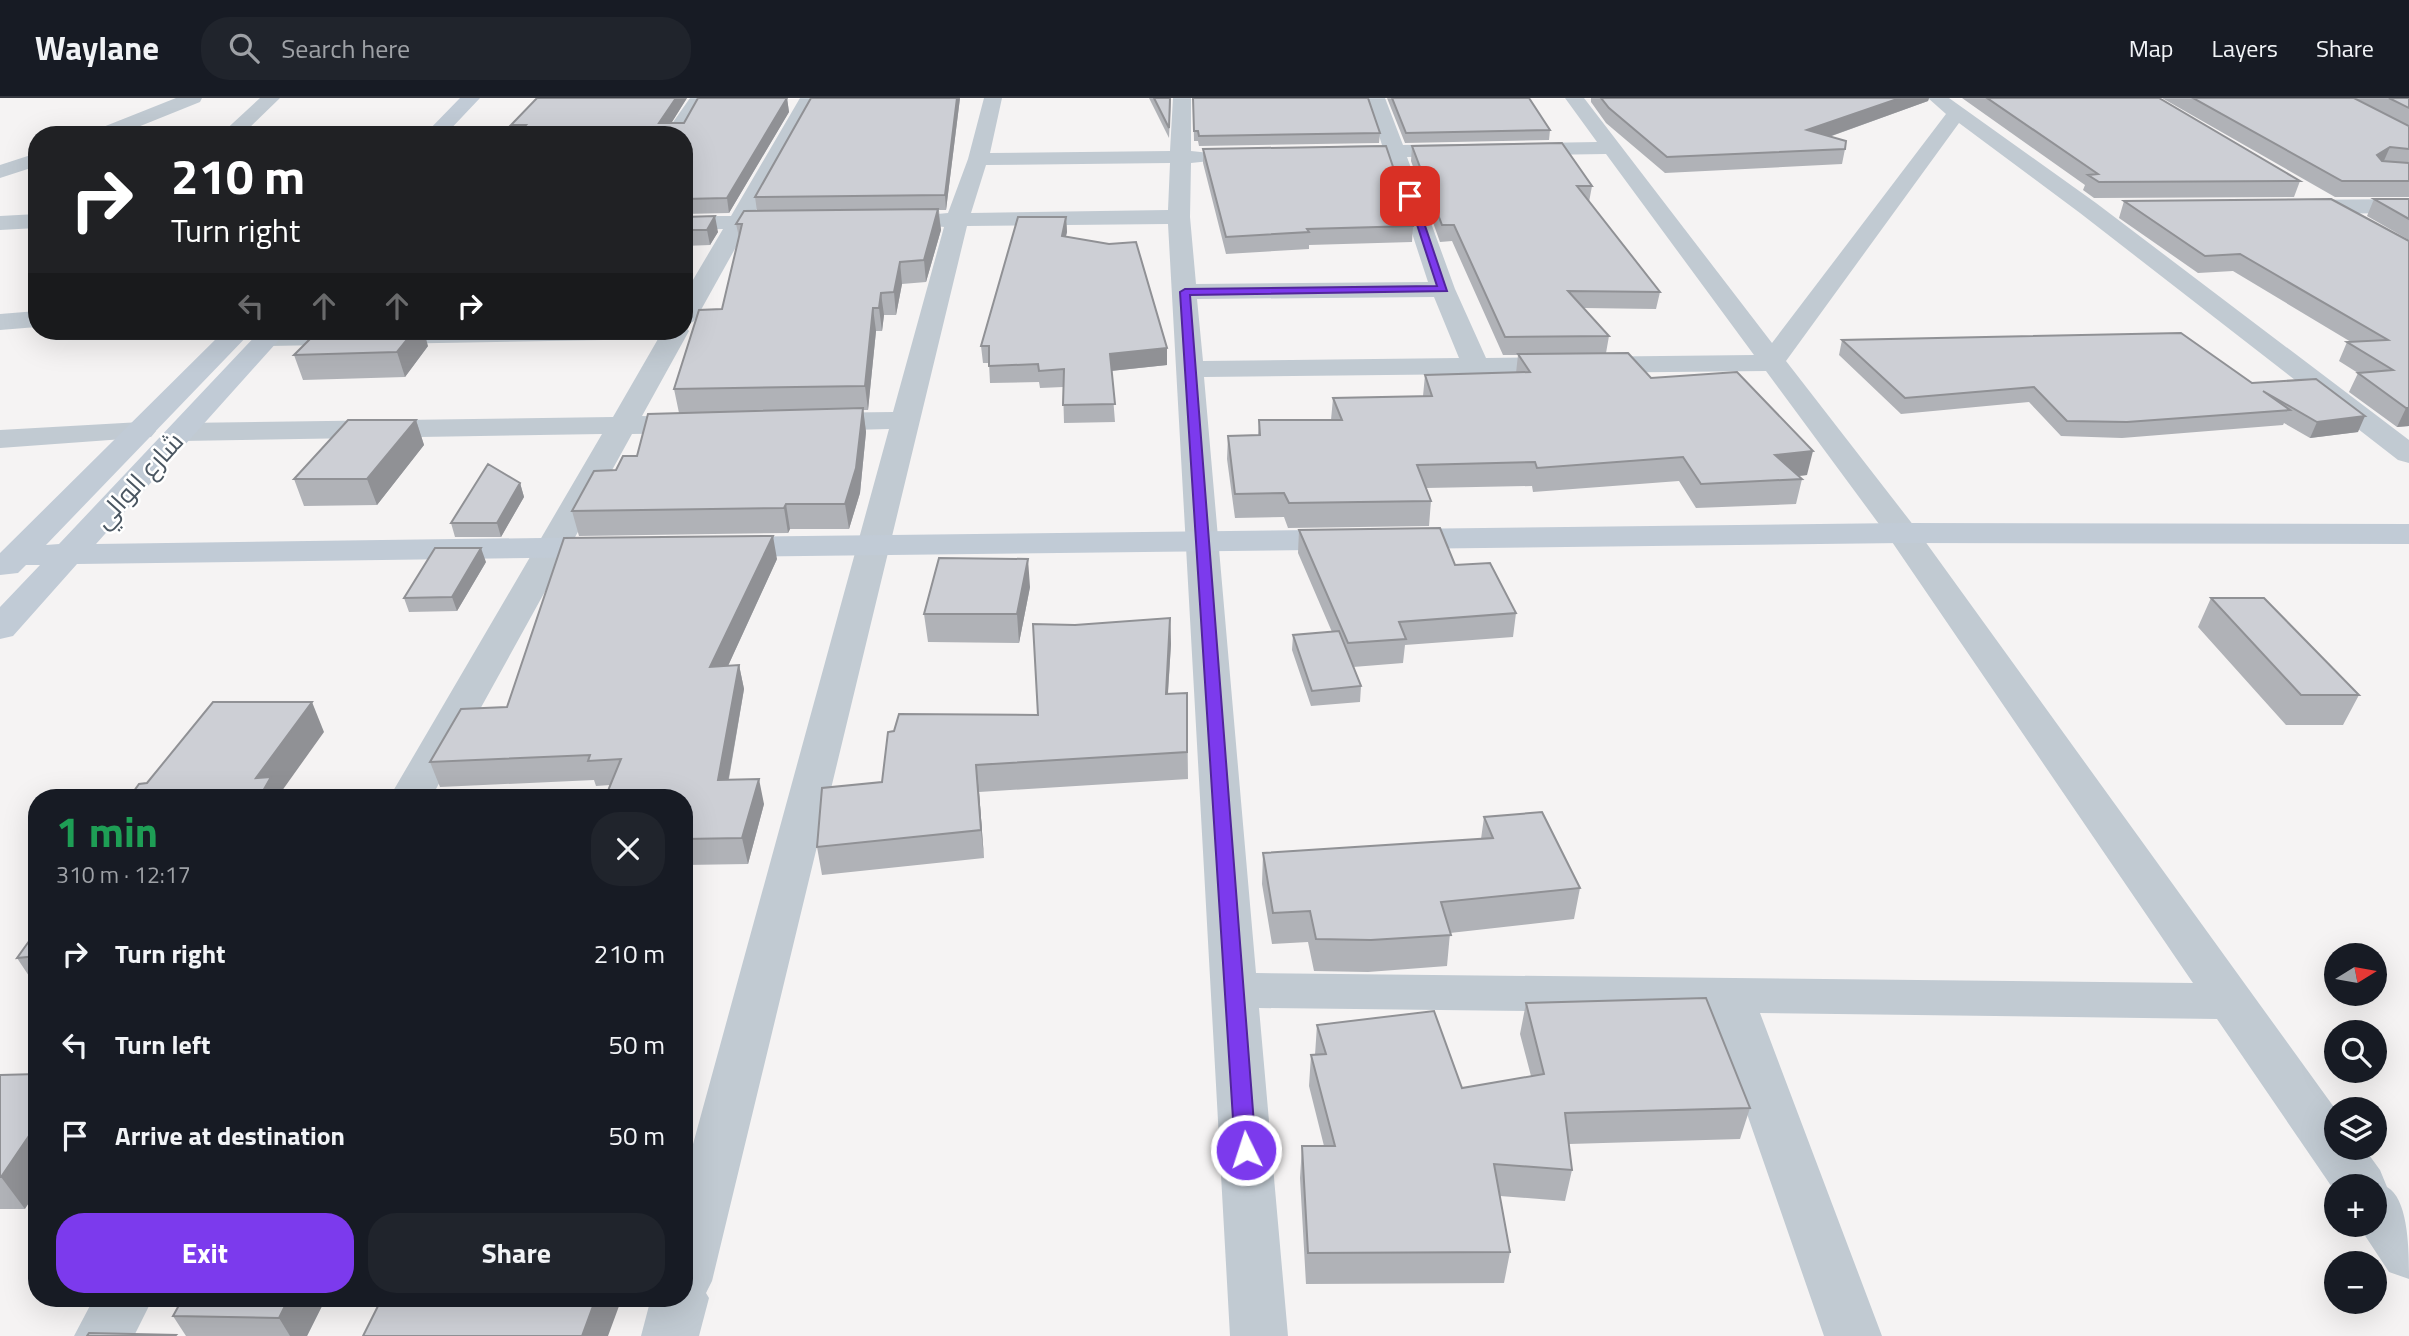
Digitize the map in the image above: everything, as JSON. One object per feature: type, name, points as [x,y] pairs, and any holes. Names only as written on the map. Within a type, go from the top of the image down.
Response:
[{"type":"street","points":[[123,126],[193,98]]},
{"type":"street","points":[[240,126],[271,98]]},
{"type":"street","points":[[443,126],[471,98]]},
{"type":"street","points":[[680,126],[699,98]]},
{"type":"street","points":[[693,301],[809,98]]},
{"type":"street","points":[[693,1246],[873,546],[908,420],[957,220],[978,159],[993,98]]},
{"type":"street","points":[[1182,98],[1179,217],[1259,1336]]},
{"type":"street","points":[[1376,98],[1443,289],[1476,365]]},
{"type":"street","points":[[1574,98],[1771,363],[1902,533],[2353,1174]]},
{"type":"street","points":[[1937,98],[2088,208],[2409,454]]},
{"type":"street","points":[[470,126],[493,102]]},
{"type":"street","points":[[1771,363],[1957,113]]},
{"type":"street","points":[[1313,153],[1612,148]]},
{"type":"street","points":[[978,159],[1220,156]]},
{"type":"street","points":[[0,172],[28,162]]},
{"type":"street","points":[[2295,187],[2363,226]]},
{"type":"street","points":[[2276,207],[2409,206]]},
{"type":"street","points":[[2088,208],[2128,208]]},
{"type":"street","points":[[916,220],[1179,217]]},
{"type":"street","points":[[0,223],[28,221]]},
{"type":"street","points":[[693,223],[820,222]]},
{"type":"street","points":[[1185,292],[1443,289]]},
{"type":"street","name":"شارع الوالي","points":[[8,563],[141,431],[252,340]]},
{"type":"street","name":"شارع الوالي","points":[[0,628],[182,432],[254,340]]},
{"type":"street","points":[[415,789],[671,340]]},
{"type":"street","points":[[1191,369],[1771,363]]},
{"type":"street","points":[[785,422],[908,420]]},
{"type":"street","points":[[182,432],[731,423]]},
{"type":"street","points":[[0,439],[141,431]]},
{"type":"street","points":[[692,547],[1902,533],[2409,534]]},
{"type":"street","points":[[8,563],[70,554],[636,547]]},
{"type":"street","points":[[1234,990],[2230,1001]]},
{"type":"street","points":[[1730,995],[1853,1336]]},
{"type":"street","points":[[2387,1223],[2409,1255]]},
{"type":"street","points":[[103,1336],[120,1307]]},
{"type":"street","points":[[670,1336],[678,1307]]},
{"type":"building","points":[[537,98],[676,98],[659,123],[684,123],[698,98],[787,98],[727,198],[693,199],[693,126],[511,125]]},
{"type":"building","points":[[811,98],[957,98],[945,195],[755,197]]},
{"type":"building","points":[[1154,98],[1170,98],[1169,128]]},
{"type":"building","points":[[1193,98],[1368,98],[1380,133],[1199,136],[1198,131],[1194,131]]},
{"type":"building","points":[[1392,98],[1529,98],[1550,130],[1406,133]]},
{"type":"building","points":[[1601,98],[1900,98],[1807,130],[1846,141],[1845,149],[1667,157],[1609,108]]},
{"type":"building","points":[[1987,98],[2159,98],[2300,181],[2099,182],[2088,175],[2098,174]]},
{"type":"building","points":[[2193,98],[2354,98],[2409,126],[2409,149],[2390,147],[2377,155],[2382,161],[2409,163],[2409,181],[2342,181]]},
{"type":"building","points":[[2389,98],[2409,98],[2409,108]]},
{"type":"building","points":[[1562,143],[1592,186],[1577,186],[1660,292],[1568,291],[1609,336],[1505,337],[1454,225],[1442,225],[1412,146]]},
{"type":"building","points":[[1386,146],[1413,226],[1307,229],[1309,232],[1226,237],[1203,149]]},
{"type":"building","points":[[2331,199],[2409,241],[2409,408],[2358,373],[2393,370],[2347,342],[2388,340],[2240,254],[2205,256],[2124,201]]},
{"type":"building","points":[[2374,199],[2409,199],[2409,219]]},
{"type":"building","points":[[938,209],[924,260],[900,262],[894,292],[881,293],[879,308],[873,308],[865,386],[674,389],[690,340],[693,340],[693,329],[699,310],[722,309],[742,224],[736,224],[744,211]]},
{"type":"building","points":[[715,216],[707,230],[693,230],[693,217]]},
{"type":"building","points":[[1018,217],[1066,217],[1062,236],[1109,244],[1136,242],[1167,348],[1110,354],[1115,404],[1063,405],[1064,369],[1039,371],[1038,364],[989,366],[989,346],[981,346]]},
{"type":"building","points":[[2181,333],[2252,383],[2316,379],[2365,416],[2317,422],[2263,391],[2290,410],[2127,422],[2067,421],[2034,387],[1905,398],[1842,340]]},
{"type":"building","points":[[309,340],[407,340],[397,352],[294,355]]},
{"type":"building","points":[[1628,353],[1651,378],[1737,372],[1813,451],[1775,455],[1802,479],[1701,484],[1683,457],[1537,468],[1535,462],[1417,465],[1431,501],[1289,503],[1284,493],[1235,494],[1228,436],[1260,435],[1259,420],[1342,420],[1333,398],[1432,396],[1425,375],[1530,372],[1518,354]]},
{"type":"building","points":[[863,408],[856,468],[845,504],[786,504],[784,508],[572,511],[594,471],[616,470],[623,456],[637,456],[648,414]]},
{"type":"building","points":[[348,420],[416,420],[367,479],[294,479]]},
{"type":"building","points":[[488,464],[520,483],[497,523],[451,523]]},
{"type":"building","points":[[1440,528],[1455,565],[1490,563],[1516,613],[1399,622],[1406,639],[1348,643],[1299,530]]},
{"type":"building","points":[[773,536],[710,667],[739,665],[718,780],[759,779],[742,838],[693,839],[693,789],[609,789],[621,759],[588,761],[590,755],[430,762],[461,709],[507,707],[564,538]]},
{"type":"building","points":[[435,548],[481,548],[452,597],[404,598]]},
{"type":"building","points":[[939,558],[1028,559],[1017,614],[924,614]]},
{"type":"building","points":[[2211,598],[2264,598],[2359,695],[2301,695]]},
{"type":"building","points":[[1170,618],[1166,694],[1187,693],[1187,752],[976,765],[981,830],[817,847],[822,788],[882,782],[888,732],[894,731],[899,714],[1038,715],[1033,624],[1075,625]]},
{"type":"building","points":[[1339,631],[1361,686],[1312,691],[1293,635]]},
{"type":"building","points":[[213,702],[312,702],[256,778],[271,777],[264,789],[135,789],[139,784],[147,783]]},
{"type":"building","points":[[1542,812],[1580,888],[1441,902],[1451,935],[1371,940],[1316,939],[1310,911],[1273,913],[1263,853],[1493,838],[1484,817]]},
{"type":"building","points":[[28,943],[28,957],[17,958]]},
{"type":"building","points":[[1706,998],[1750,1108],[1565,1113],[1572,1170],[1494,1164],[1510,1252],[1308,1253],[1302,1146],[1335,1146],[1311,1055],[1326,1054],[1317,1025],[1434,1011],[1462,1088],[1544,1074],[1526,1003]]},
{"type":"building","points":[[28,1074],[28,1137],[1,1177],[0,1177],[0,1075]]},
{"type":"building","points":[[178,1307],[284,1307],[279,1318],[173,1316]]},
{"type":"building","points":[[378,1307],[593,1307],[582,1336],[363,1336]]},
{"type":"building","points":[[89,1333],[176,1335],[87,1336]]},
{"type":"route","points":[[1246,1150],[1185,292],[1443,289],[1410,196]]}]
